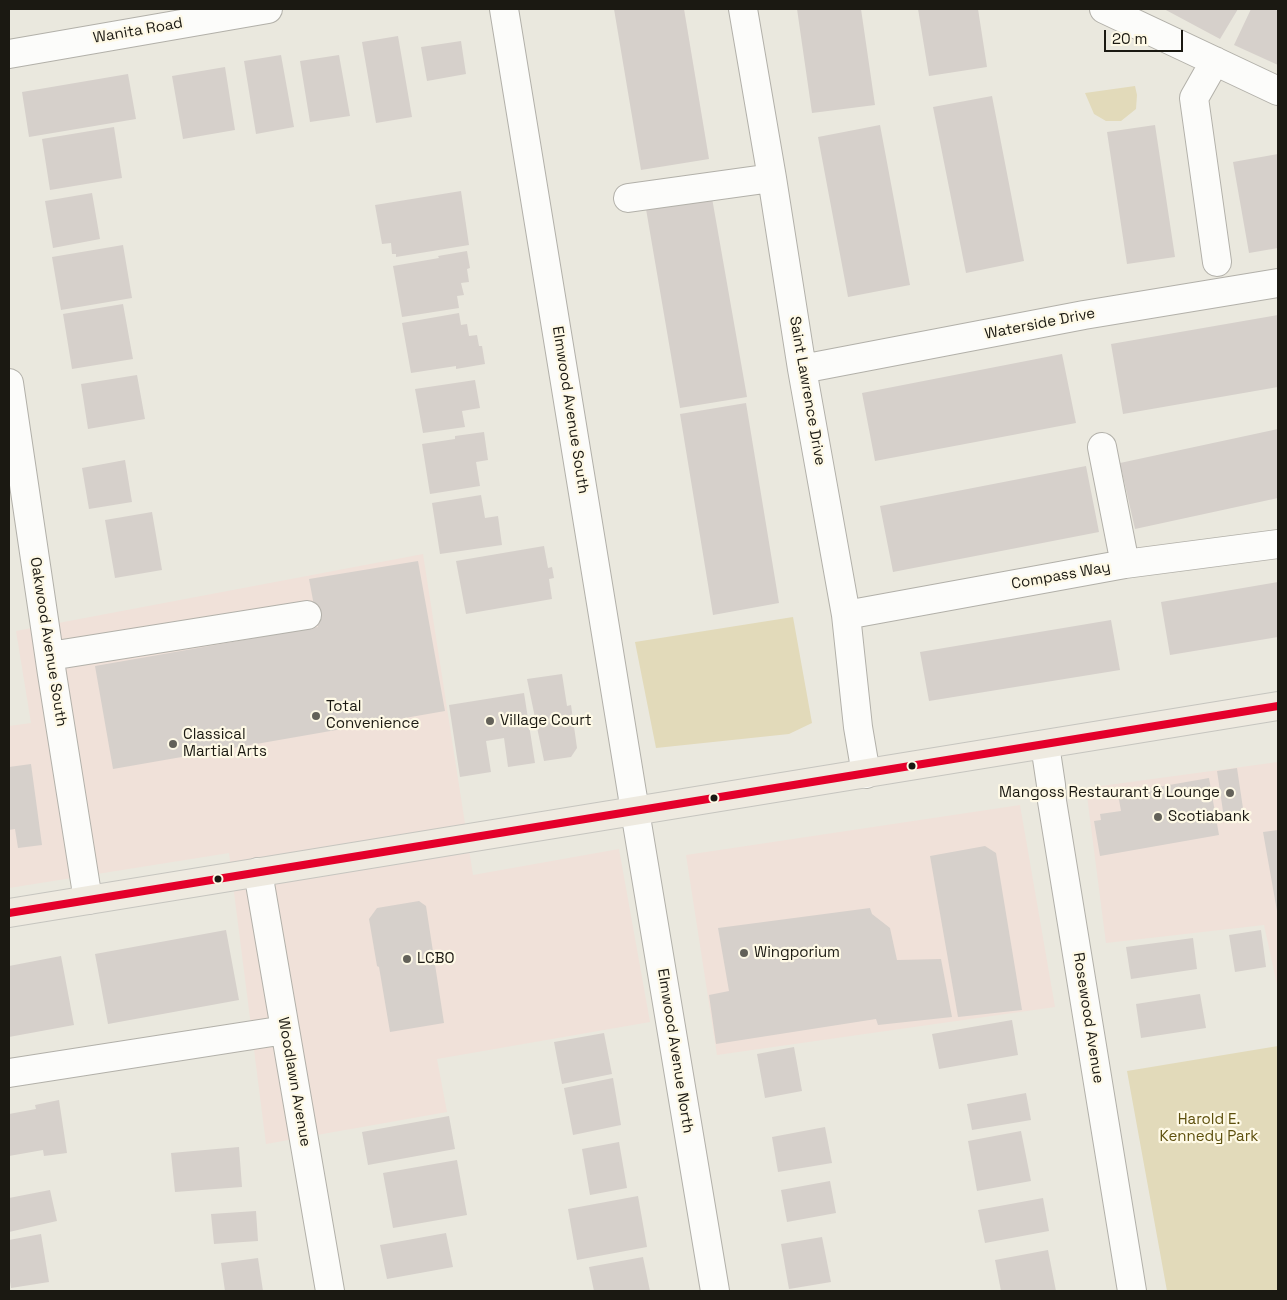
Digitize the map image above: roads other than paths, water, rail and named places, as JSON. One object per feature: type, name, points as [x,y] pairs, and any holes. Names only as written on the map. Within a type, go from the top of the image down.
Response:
[{"type":"main road","points":[[9,913],[1278,706]]},
{"type":"street","name":"Wanita Road","points":[[9,54],[268,9]]},
{"type":"street","name":"Elmwood Avenue South","points":[[504,9],[634,811]]},
{"type":"street","name":"Saint Lawrence Drive","points":[[743,9],[802,369],[846,615],[858,728],[866,774]]},
{"type":"street","points":[[1104,9],[1278,91]]},
{"type":"street","points":[[1215,61],[1194,98],[1217,262]]},
{"type":"street","points":[[628,198],[772,178]]},
{"type":"street","name":"Waterside Drive","points":[[802,369],[1084,315],[1278,283]]},
{"type":"street","name":"Oakwood Avenue South","points":[[9,383],[88,900]]},
{"type":"street","points":[[1102,447],[1125,564]]},
{"type":"street","name":"Compass Way","points":[[846,615],[1125,564],[1278,544]]},
{"type":"street","points":[[50,656],[307,615]]},
{"type":"street","name":"Rosewood Avenue","points":[[1045,744],[1052,801],[1132,1291]]},
{"type":"street","name":"Elmwood Avenue North","points":[[634,811],[715,1291]]},
{"type":"street","name":"Woodlawn Avenue","points":[[258,872],[330,1291]]},
{"type":"street","points":[[9,1074],[285,1030]]},
{"type":"place","name":"Total Convenience","points":[[316,716]]},
{"type":"place","name":"Village Court","points":[[490,721]]},
{"type":"place","name":"Classical Martial Arts","points":[[173,744]]},
{"type":"place","name":"Mangoss Restaurant & Lounge","points":[[1230,793]]},
{"type":"place","name":"Scotiabank","points":[[1158,817]]},
{"type":"place","name":"Wingporium","points":[[744,953]]},
{"type":"place","name":"LCBO","points":[[407,959]]},
{"type":"park label","name":"Harold E. Kennedy Park","points":[[1209,1128]]}]
